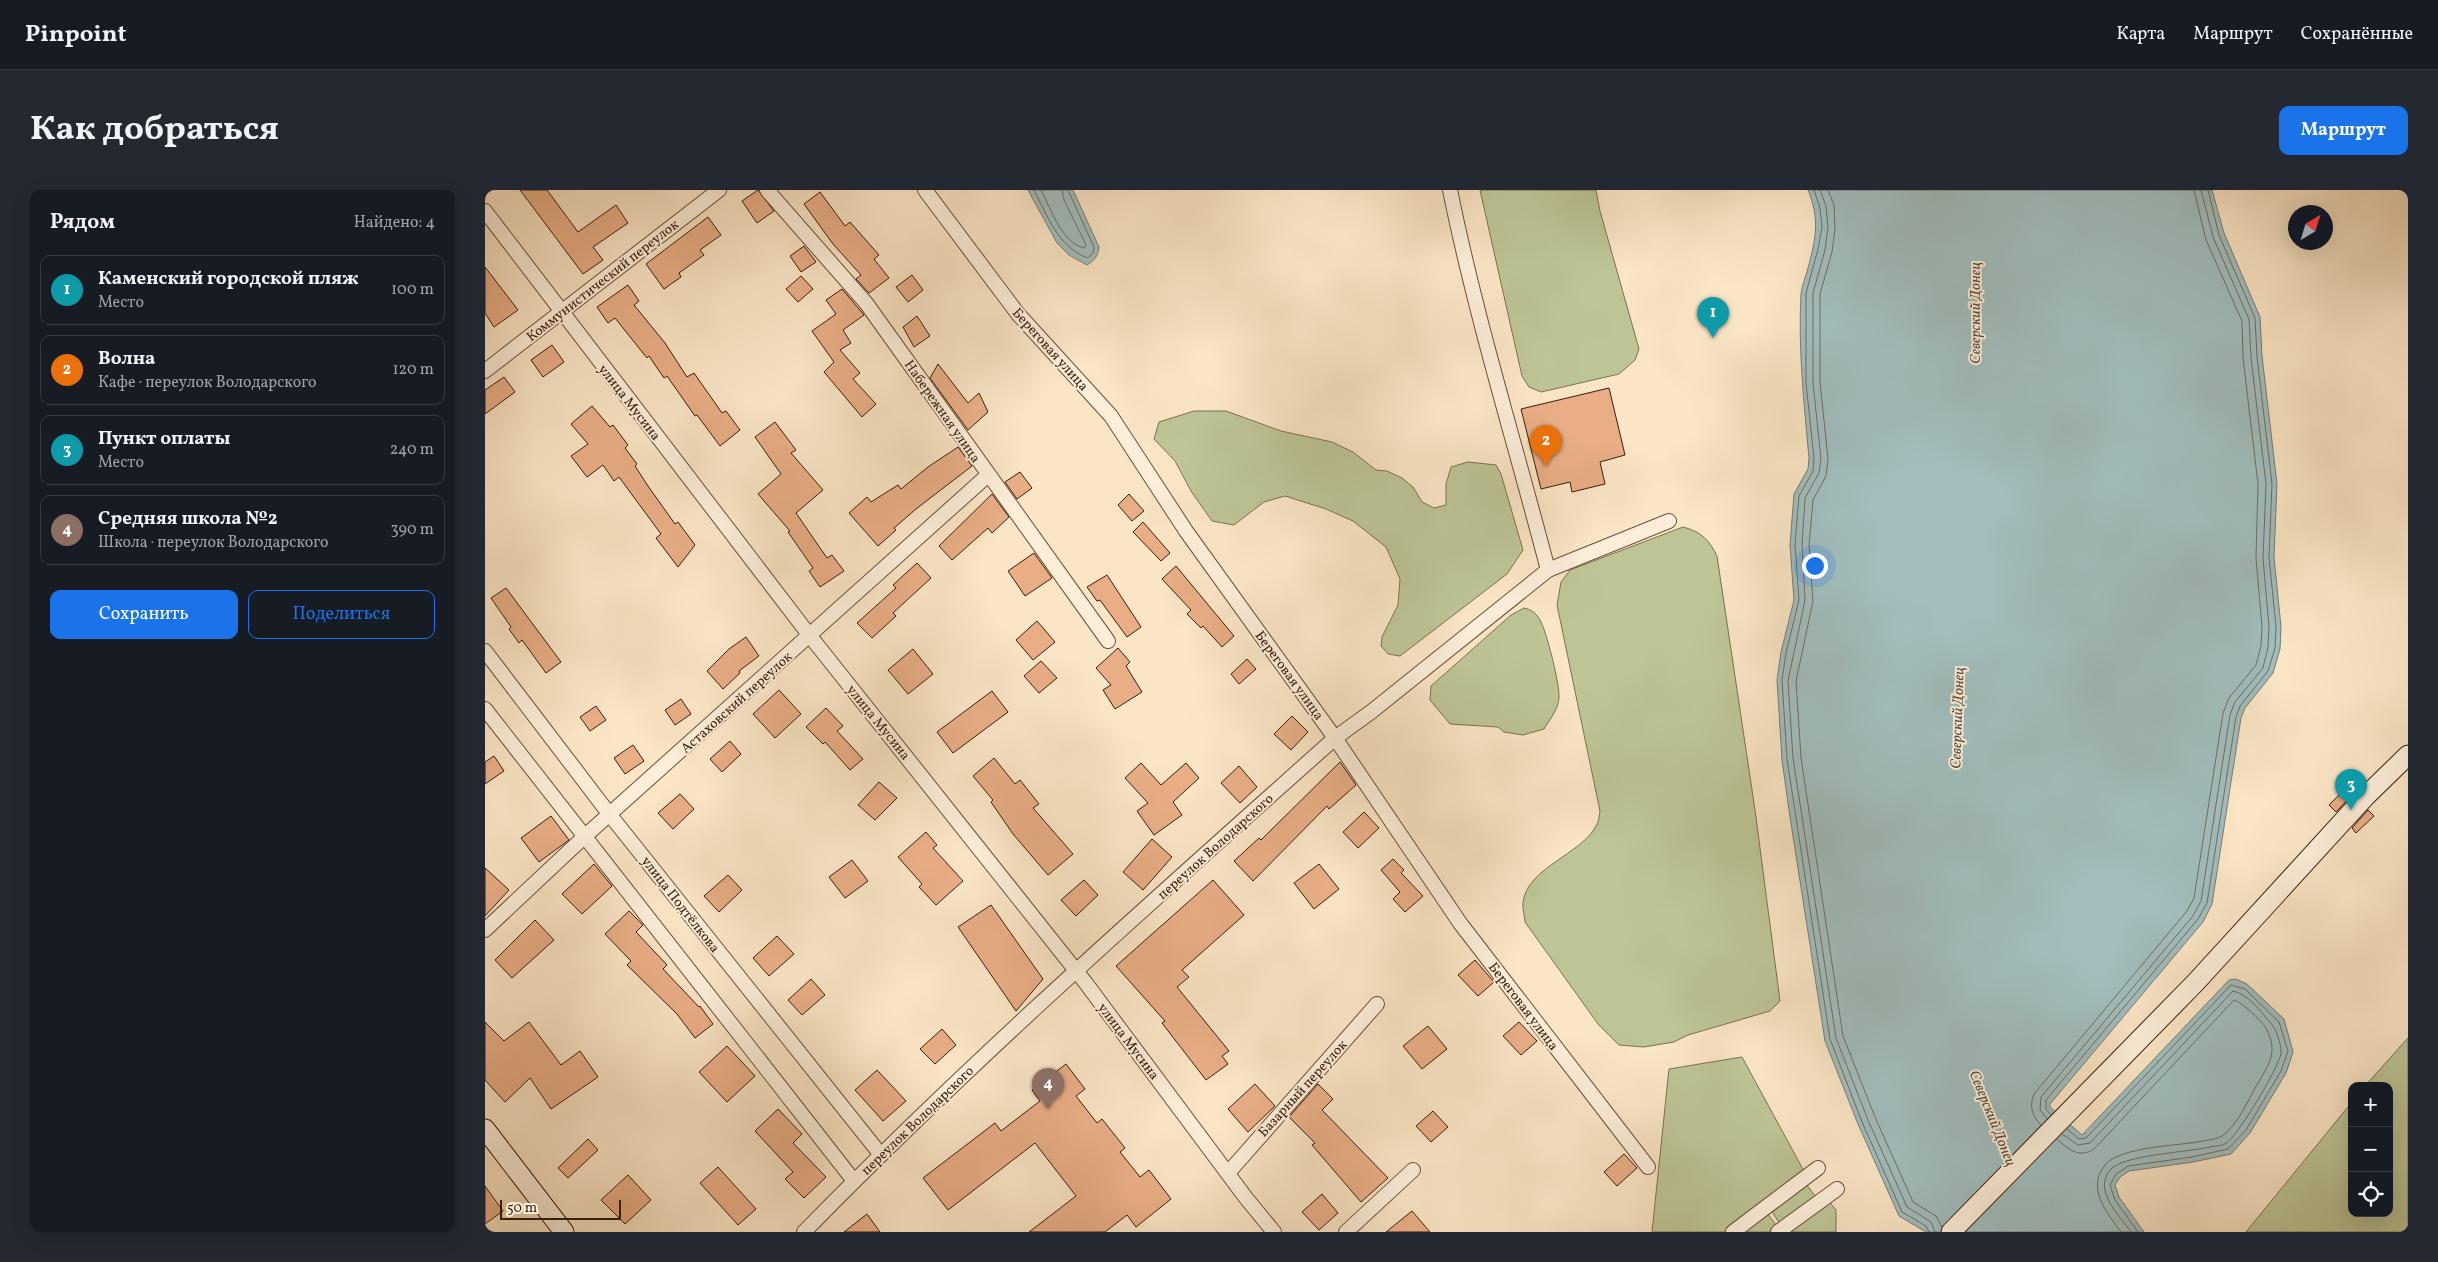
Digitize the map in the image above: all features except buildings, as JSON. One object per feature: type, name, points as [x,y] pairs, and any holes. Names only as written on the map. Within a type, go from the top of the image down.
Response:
[{"type":"street","name":"Коммунистический переулок","points":[[485,371],[719,190]]},
{"type":"street","name":"Набережная улица","points":[[767,190],[866,303],[1108,641]]},
{"type":"street","name":"Береговая улица","points":[[925,190],[1003,296],[1111,416],[1185,530],[1335,738],[1460,922],[1648,1167]]},
{"type":"street","points":[[1450,190],[1469,281],[1548,570]]},
{"type":"street","name":"улица Мусина","points":[[485,211],[560,312],[810,636],[1075,972],[1274,1232]]},
{"type":"street","name":"Астаховский переулок","points":[[485,930],[583,837],[611,815],[988,475]]},
{"type":"street","name":"переулок Володарского","points":[[804,1232],[881,1155],[1075,972],[1335,738],[1371,712],[1548,570],[1669,521]]},
{"type":"street","name":"улица Подтёлкова","points":[[485,651],[611,815],[881,1155]]},
{"type":"street","points":[[485,709],[583,837],[854,1181]]},
{"type":"street","points":[[1951,1232],[2196,982],[2365,797],[2408,755]]},
{"type":"street","name":"Базарный переулок","points":[[1228,1173],[1377,1004]]},
{"type":"street","points":[[485,1128],[564,1232]]},
{"type":"street","points":[[1733,1232],[1819,1168]]},
{"type":"street","points":[[1346,1232],[1413,1170]]},
{"type":"street","points":[[1778,1232],[1837,1189]]},
{"type":"green space","points":[[1480,190],[1596,190],[1600,211],[1639,349],[1635,360],[1619,374],[1541,392],[1529,387],[1522,376]]},
{"type":"green space","points":[[1194,411],[1226,411],[1281,431],[1332,442],[1353,452],[1376,470],[1387,471],[1402,478],[1413,487],[1422,502],[1434,508],[1446,505],[1446,484],[1451,467],[1468,462],[1496,465],[1501,474],[1523,550],[1507,574],[1400,656],[1388,654],[1381,646],[1382,637],[1398,605],[1400,579],[1386,547],[1353,521],[1326,509],[1285,496],[1264,502],[1234,525],[1212,521],[1191,491],[1175,461],[1154,439],[1159,422]]},
{"type":"green space","points":[[1683,527],[1695,531],[1704,537],[1717,556],[1755,810],[1780,1001],[1770,1011],[1688,1035],[1674,1042],[1644,1047],[1619,1045],[1598,1024],[1525,922],[1523,910],[1526,891],[1534,880],[1589,836],[1597,824],[1600,811],[1557,605],[1561,582],[1570,570]]},
{"type":"green space","points":[[1524,608],[1536,615],[1544,628],[1559,691],[1557,706],[1544,729],[1523,735],[1504,732],[1498,727],[1450,724],[1430,700],[1431,686],[1511,615]]},
{"type":"green space","points":[[2408,1038],[2408,1232],[2246,1232],[2348,1107],[2348,1217],[2393,1217],[2393,1082],[2369,1082]]},
{"type":"green space","points":[[1742,1057],[1805,1173],[1727,1232],[1652,1232],[1669,1069]]},
{"type":"green space","points":[[1806,1184],[1816,1197],[1780,1224],[1771,1210]]},
{"type":"green space","points":[[1827,1199],[1836,1210],[1836,1232],[1782,1232]]},
{"type":"green space","points":[[1767,1213],[1777,1226],[1769,1232],[1742,1232]]},
{"type":"water","points":[[1028,190],[1073,190],[1099,247],[1097,255],[1092,261],[1087,265],[1069,255],[1057,243]]},
{"type":"water","name":"Северский Донец","points":[[1808,190],[2212,190],[2224,233],[2260,317],[2262,356],[2277,484],[2274,557],[2281,627],[2280,649],[2273,673],[2245,708],[2241,718],[2212,904],[2203,922],[2050,1104],[2050,1107],[2082,1135],[2229,980],[2236,979],[2247,984],[2284,1019],[2293,1052],[2286,1073],[2250,1133],[2231,1154],[2193,1162],[2129,1171],[2120,1177],[2115,1185],[2119,1197],[2144,1232],[1926,1232],[1899,1216],[1858,1124],[1825,1041],[1782,760],[1777,680],[1781,652],[1794,600],[1790,545],[1794,494],[1808,469],[1809,458],[1800,335],[1802,287],[1815,238],[1814,211]]},
{"type":"place","name":"Каменский городской пляж","points":[[1713,338]]},
{"type":"place","name":"Волна","points":[[1546,466]]},
{"type":"place","name":"Пункт оплаты","points":[[2351,810]]},
{"type":"place","name":"Средняя школа №2","points":[[1048,1109]]}]
